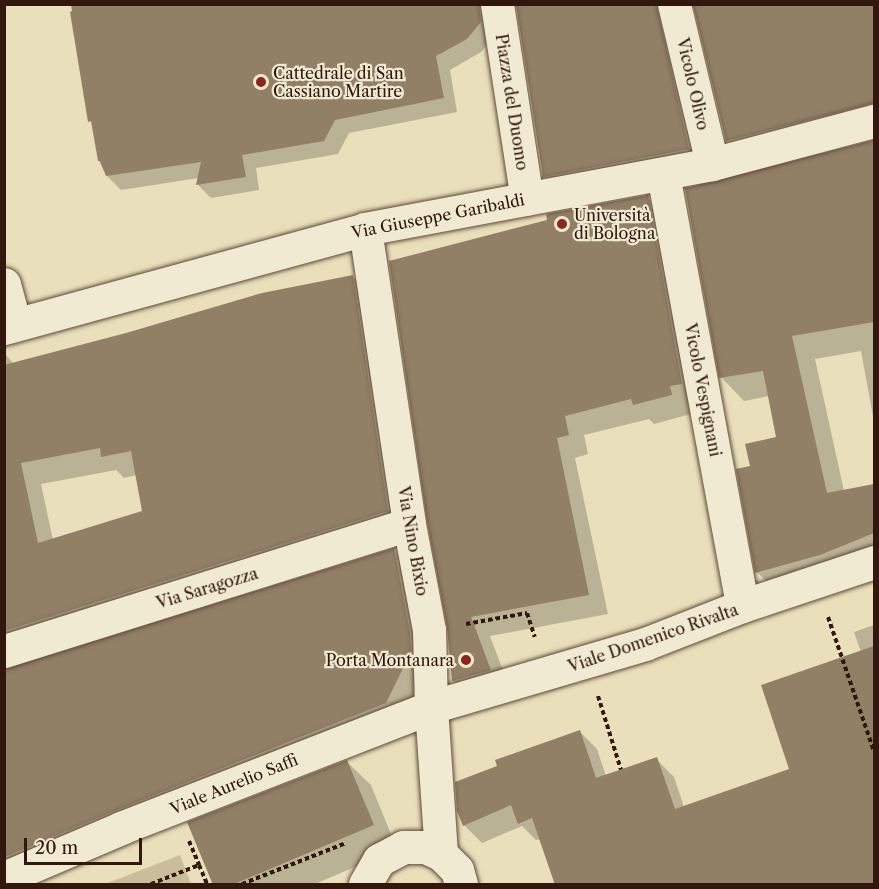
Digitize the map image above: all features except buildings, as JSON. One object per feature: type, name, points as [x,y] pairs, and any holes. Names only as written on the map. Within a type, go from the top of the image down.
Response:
[{"type":"street","name":"Piazza del Duomo","points":[[497,4],[526,199]]},
{"type":"street","name":"Vicolo Olivo","points":[[674,4],[712,164]]},
{"type":"street","name":"Via Giuseppe Garibaldi","points":[[10,326],[365,229],[712,164],[874,122]]},
{"type":"street","name":"Vicolo Vespignani","points":[[663,174],[742,606]]},
{"type":"street","name":"Via Nino Bixio","points":[[365,229],[409,524],[429,630],[431,707],[441,854]]},
{"type":"street","points":[[4,284],[10,326]]},
{"type":"street","name":"Via Saragozza","points":[[4,651],[409,524]]},
{"type":"street","name":"Viale Domenico Rivalta","points":[[431,707],[645,644],[742,606],[874,562]]},
{"type":"street","name":"Viale Aurelio Saffi","points":[[4,878],[122,828],[431,707]]},
{"type":"street","points":[[365,885],[379,860],[403,847],[425,847],[441,854],[457,870],[461,885]]},
{"type":"path","points":[[816,582],[874,751]]},
{"type":"path","points":[[429,630],[528,613],[545,675]]},
{"type":"path","points":[[597,695],[621,770]]},
{"type":"path","points":[[242,885],[313,857]]},
{"type":"path","points":[[151,885],[199,866],[207,885]]},
{"type":"shaded area","points":[[180,855],[191,884],[105,884]]},
{"type":"place","name":"Cattedrale di San Cassiano Martire","points":[[261,82]]},
{"type":"place","name":"Università di Bologna","points":[[562,224]]},
{"type":"place","name":"Porta Montanara","points":[[466,660]]}]
